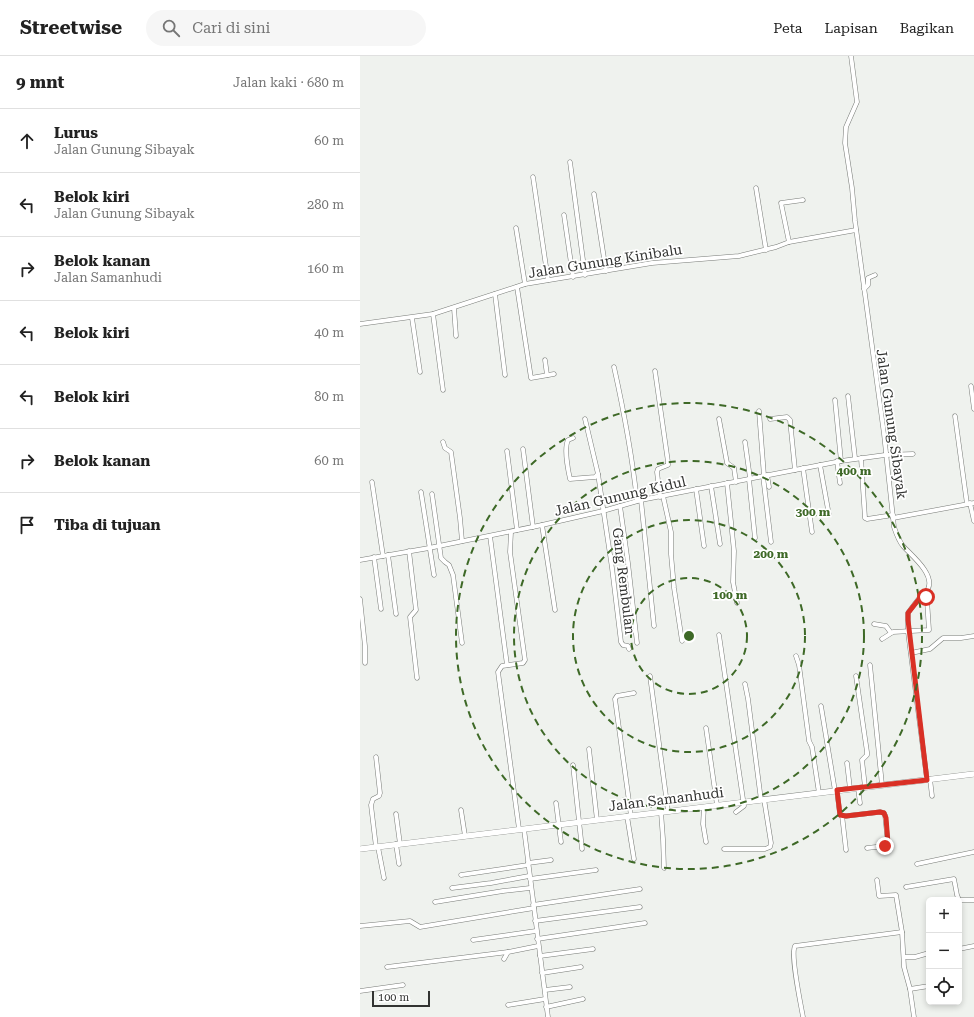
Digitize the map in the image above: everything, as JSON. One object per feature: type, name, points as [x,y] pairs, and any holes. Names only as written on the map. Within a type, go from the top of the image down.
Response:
[{"type":"street","name":"Jalan Gunung Sibayak","points":[[850,56],[857,102],[846,127],[845,143],[884,434],[885,455],[895,532],[900,541],[924,569],[929,584],[927,591],[908,613],[908,632],[928,779],[932,796]]},
{"type":"street","points":[[570,162],[586,275]]},
{"type":"street","points":[[533,177],[548,280]]},
{"type":"street","points":[[756,188],[766,250]]},
{"type":"street","points":[[594,194],[606,271]]},
{"type":"street","points":[[789,242],[782,202],[803,200]]},
{"type":"street","points":[[564,215],[573,277]]},
{"type":"street","points":[[516,228],[524,284]]},
{"type":"street","name":"Jalan Gunung Kinibalu","points":[[360,324],[434,314],[524,284],[586,275],[652,262],[739,256],[766,250],[789,242],[856,230]]},
{"type":"street","points":[[864,289],[868,285],[868,278],[875,275]]},
{"type":"street","points":[[517,287],[531,378],[554,374]]},
{"type":"street","points":[[495,294],[505,375]]},
{"type":"street","points":[[454,308],[456,336]]},
{"type":"street","points":[[434,314],[443,390]]},
{"type":"street","points":[[412,318],[420,372]]},
{"type":"street","points":[[545,360],[548,375]]},
{"type":"street","points":[[614,367],[633,460],[654,626]]},
{"type":"street","points":[[655,371],[668,462],[668,465],[657,472],[671,532],[674,588],[682,641]]},
{"type":"street","points":[[971,386],[974,409]]},
{"type":"street","points":[[848,396],[855,458]]},
{"type":"street","points":[[835,400],[840,483]]},
{"type":"street","points":[[758,411],[771,542]]},
{"type":"street","points":[[955,416],[974,521]]},
{"type":"street","points":[[770,419],[787,417],[790,420],[795,470]]},
{"type":"street","points":[[719,418],[727,463],[734,468],[736,482]]},
{"type":"street","name":"Gang Rembulan","points":[[585,419],[598,474],[621,642],[623,646],[627,646],[629,649]]},
{"type":"street","points":[[573,438],[568,440],[567,443],[570,479],[595,477],[598,474]]},
{"type":"street","points":[[443,442],[445,448],[451,452],[462,541]]},
{"type":"street","points":[[745,442],[755,538]]},
{"type":"street","points":[[523,449],[533,527]]},
{"type":"street","points":[[507,451],[517,530]]},
{"type":"street","name":"Jalan Gunung Kidul","points":[[360,560],[510,532],[603,511],[639,500],[839,461],[885,455],[913,454]]},
{"type":"street","points":[[860,458],[866,519],[893,517],[970,503]]},
{"type":"street","points":[[820,465],[829,516]]},
{"type":"street","points":[[803,468],[812,532]]},
{"type":"street","points":[[765,476],[769,487]]},
{"type":"street","points":[[372,482],[396,614]]},
{"type":"street","points":[[727,483],[734,551],[733,582],[737,603]]},
{"type":"street","points":[[711,486],[720,544]]},
{"type":"street","points":[[696,489],[704,546]]},
{"type":"street","points":[[421,492],[434,575]]},
{"type":"street","points":[[432,494],[441,558],[449,565],[453,575],[462,643]]},
{"type":"street","points":[[620,506],[637,643]]},
{"type":"street","points":[[542,525],[555,610]]},
{"type":"street","points":[[510,532],[510,552],[526,658],[525,662],[502,666],[498,672],[521,829],[528,864],[530,888],[545,990],[547,1017]]},
{"type":"street","points":[[490,536],[508,665]]},
{"type":"street","points":[[409,551],[416,610],[410,617],[417,678]]},
{"type":"street","points":[[374,557],[381,609]]},
{"type":"street","points":[[882,639],[891,633],[929,629],[927,600],[926,596],[923,594]]},
{"type":"street","points":[[360,599],[365,663]]},
{"type":"street","points":[[874,624],[886,626],[891,633]]},
{"type":"street","points":[[719,635],[744,807],[736,812]]},
{"type":"street","points":[[911,653],[930,649],[943,638],[974,636]]},
{"type":"street","points":[[796,656],[799,665],[809,741],[812,747],[819,793]]},
{"type":"street","points":[[870,665],[882,785]]},
{"type":"street","points":[[650,676],[668,811]]},
{"type":"street","points":[[856,676],[867,755],[862,760],[865,787]]},
{"type":"street","points":[[724,849],[765,849],[772,843],[763,800],[745,684]]},
{"type":"street","points":[[634,693],[617,696],[615,699],[634,859]]},
{"type":"street","points":[[821,706],[840,814],[842,815],[846,850]]},
{"type":"street","points":[[706,728],[717,805]]},
{"type":"street","points":[[589,749],[597,820]]},
{"type":"street","points":[[376,757],[380,794],[373,799],[371,805],[377,847],[384,878]]},
{"type":"street","points":[[847,764],[850,789]]},
{"type":"street","points":[[573,765],[582,849]]},
{"type":"street","name":"Jalan Samanhudi","points":[[360,849],[974,774]]},
{"type":"street","points":[[858,788],[860,803]]},
{"type":"street","points":[[556,803],[561,842]]},
{"type":"street","points":[[704,807],[703,824],[706,842]]},
{"type":"street","points":[[462,810],[465,836]]},
{"type":"street","points":[[661,812],[664,839],[664,868]]},
{"type":"street","points":[[842,815],[884,813],[886,818],[888,844],[885,846],[867,848]]},
{"type":"street","points":[[396,814],[399,864]]},
{"type":"street","points":[[917,864],[974,852]]},
{"type":"street","points":[[461,875],[551,860]]},
{"type":"street","points":[[452,888],[529,877],[596,870]]},
{"type":"street","points":[[906,887],[954,879],[958,897]]},
{"type":"street","points":[[877,880],[879,896],[896,895],[902,932],[904,967],[910,989],[914,1017]]},
{"type":"street","points":[[435,902],[530,888]]},
{"type":"street","points":[[360,926],[410,921],[420,927],[640,890]]},
{"type":"street","points":[[962,900],[974,900]]},
{"type":"street","points":[[535,921],[640,906]]},
{"type":"street","points":[[537,939],[644,923]]},
{"type":"street","points":[[474,940],[536,931]]},
{"type":"street","points":[[803,1017],[794,962],[793,950],[795,946],[902,932]]},
{"type":"street","points":[[387,967],[508,952],[538,946]]},
{"type":"street","points":[[962,948],[974,946]]},
{"type":"street","points":[[540,956],[593,949]]},
{"type":"street","points":[[504,959],[508,952]]},
{"type":"street","points":[[904,957],[915,957],[926,954]]},
{"type":"street","points":[[542,973],[581,967]]},
{"type":"street","points":[[360,991],[403,985]]},
{"type":"street","points":[[910,989],[926,986]]},
{"type":"street","points":[[545,990],[570,987]]},
{"type":"street","points":[[546,1007],[583,999]]},
{"type":"street","points":[[508,1005],[545,1000]]},
{"type":"route","points":[[885,846],[888,844],[886,818],[884,813],[880,812],[846,816],[840,815],[837,790],[927,780],[908,632],[908,613],[923,594],[926,597]]}]
